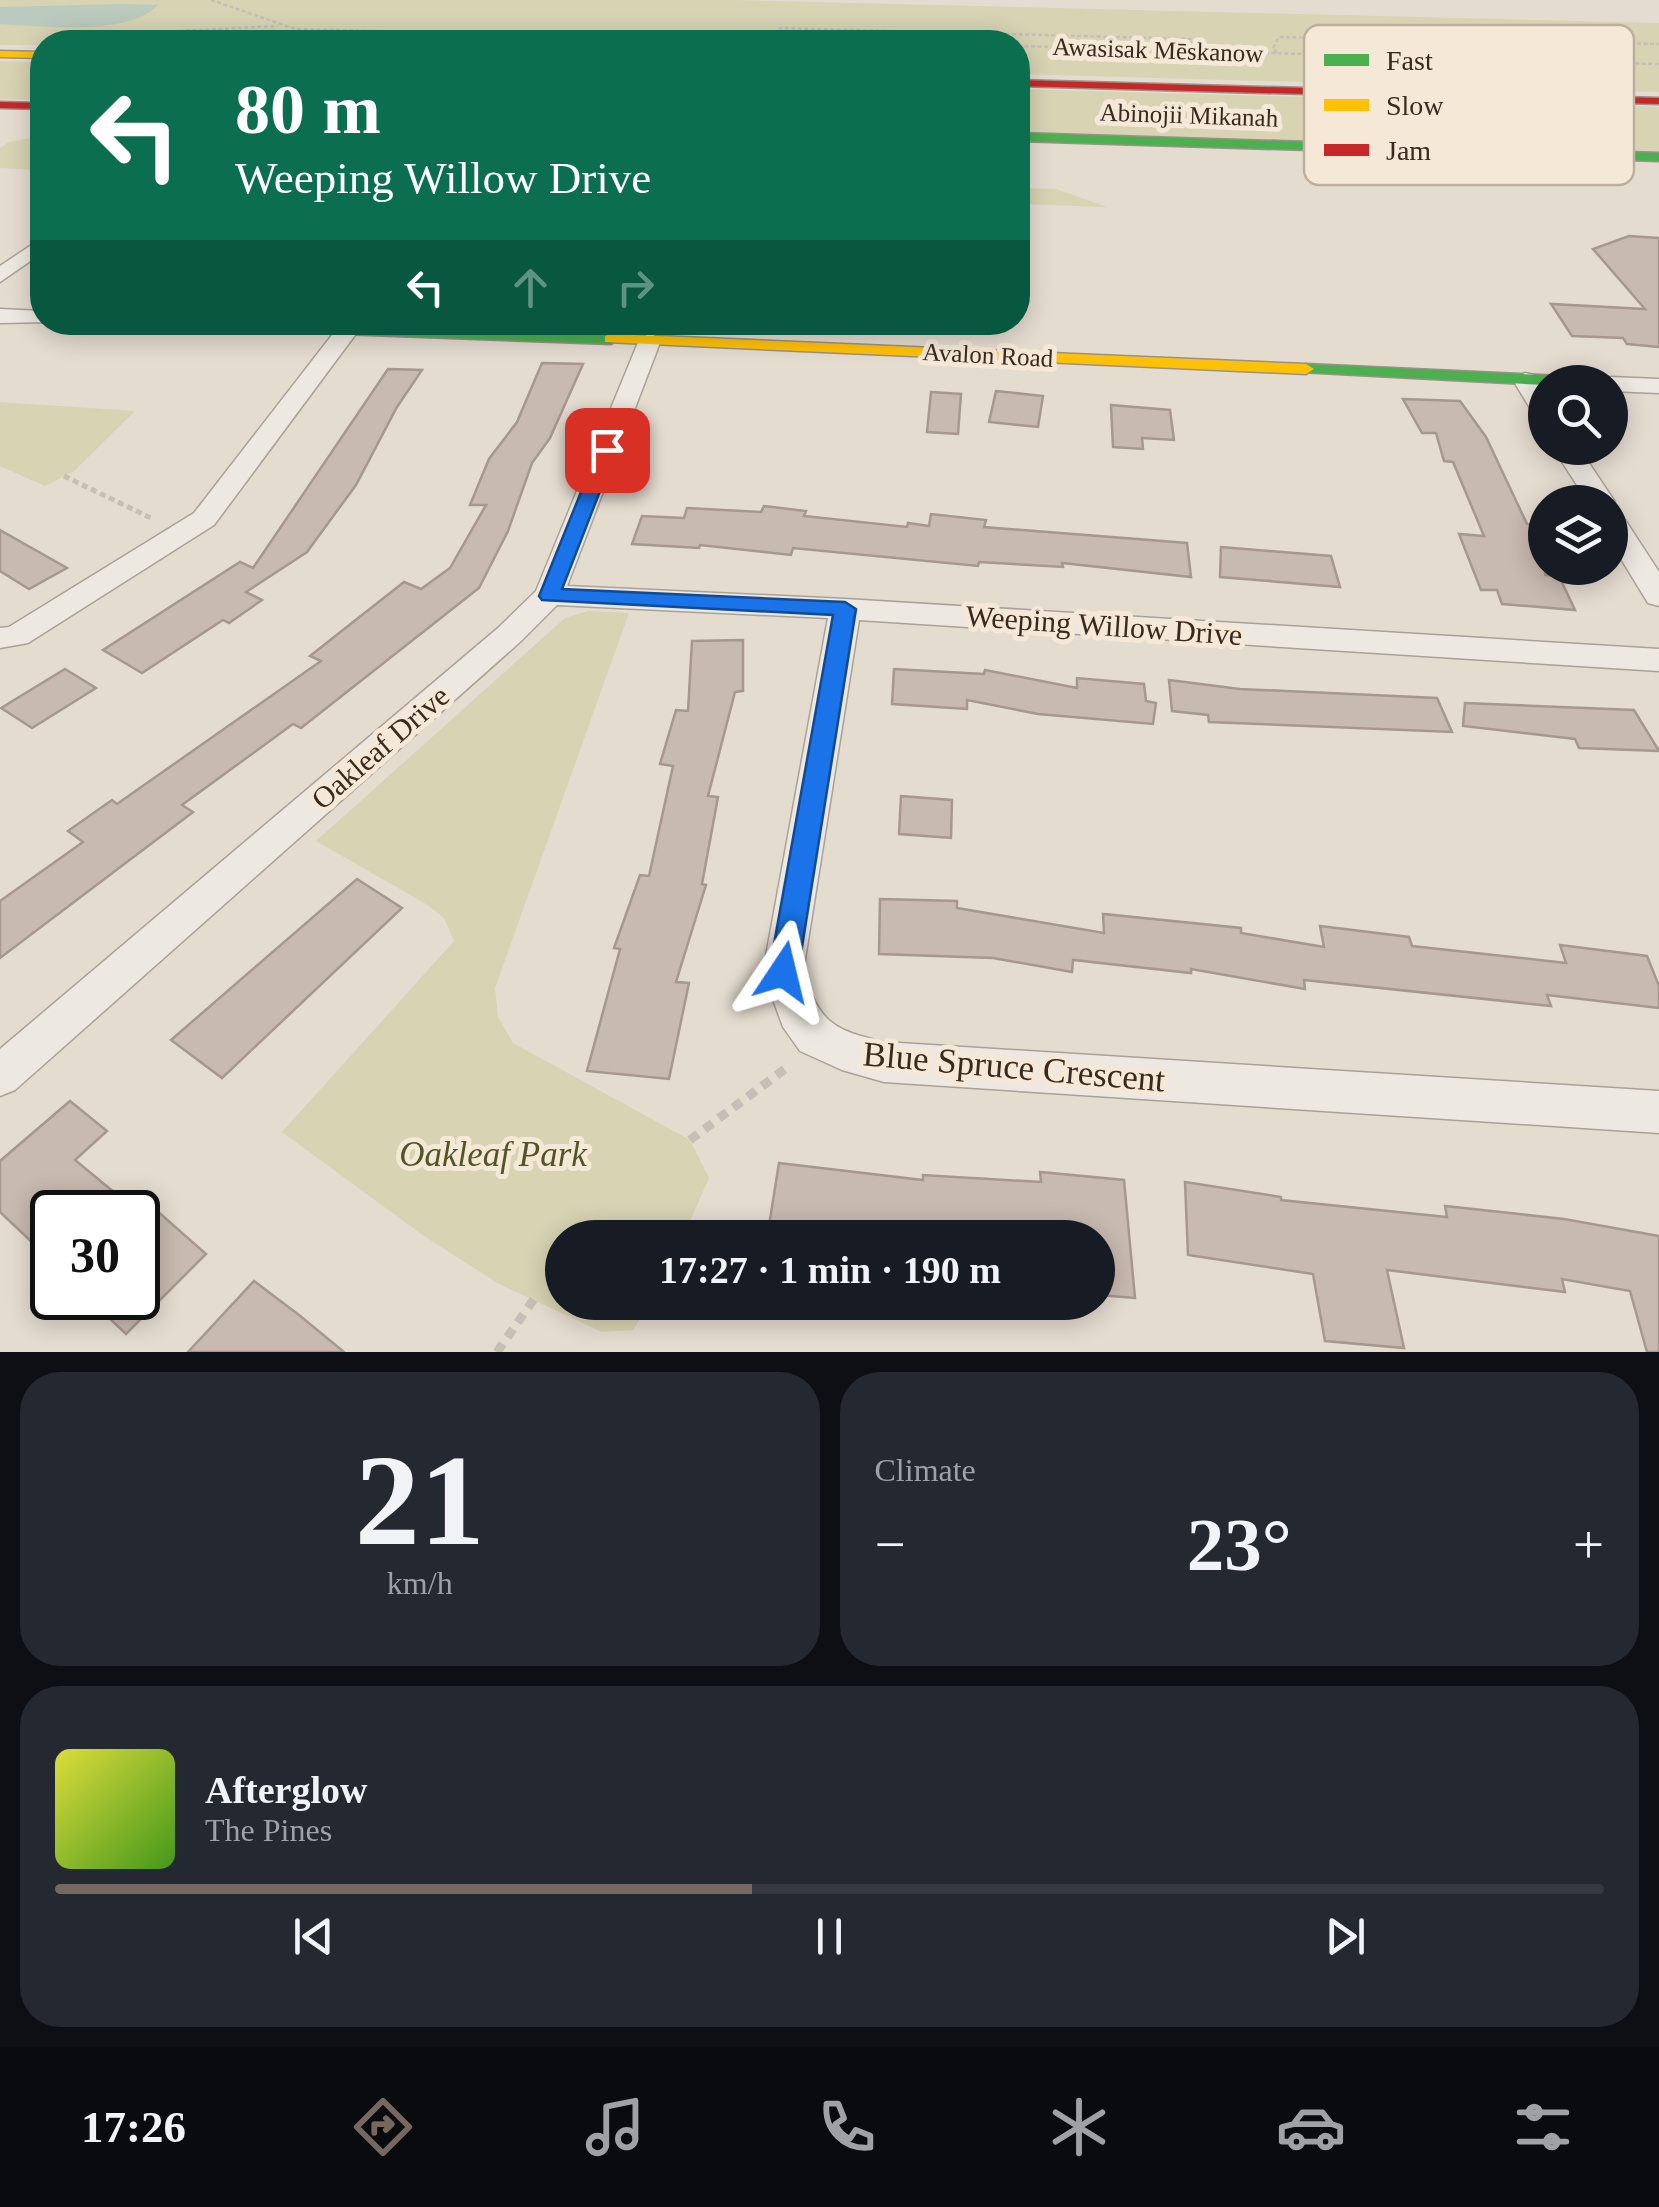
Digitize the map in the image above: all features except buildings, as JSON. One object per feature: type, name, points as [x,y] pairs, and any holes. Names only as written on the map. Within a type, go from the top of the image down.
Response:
[{"type":"main road","points":[[0,54],[30,49]]},
{"type":"main road","name":"Abinojii Mikanah","points":[[1030,82],[1304,90]]},
{"type":"main road","name":"Abinojii Mikanah","points":[[1634,99],[1659,100]]},
{"type":"main road","points":[[0,105],[30,106]]},
{"type":"main road","name":"Abinojii Mikanah","points":[[1030,137],[1304,146]]},
{"type":"main road","name":"Abinojii Mikanah","points":[[1634,156],[1659,157]]},
{"type":"main road","name":"Avalon Road","points":[[461,335],[650,340],[1528,380]]},
{"type":"street","points":[[0,276],[30,253]]},
{"type":"street","points":[[0,316],[30,317]]},
{"type":"street","points":[[0,638],[17,636],[204,519],[345,335]]},
{"type":"street","name":"Oakleaf Drive","points":[[0,1076],[509,635],[549,596],[650,340]]},
{"type":"street","points":[[1524,380],[1528,386]]},
{"type":"street","points":[[1628,385],[1659,386]]},
{"type":"street","points":[[1628,547],[1659,596]]},
{"type":"street","name":"Weeping Willow Drive","points":[[549,596],[845,609],[1659,660]]},
{"type":"street","points":[[818,1044],[796,1015],[783,972],[845,609]]},
{"type":"street","name":"Blue Spruce Crescent","points":[[818,1044],[884,1062],[1659,1112]]},
{"type":"path","points":[[212,0],[252,12],[280,26]]},
{"type":"path","points":[[171,30],[219,24],[404,30]]},
{"type":"path","points":[[779,30],[924,30]]},
{"type":"path","points":[[1030,33],[1192,39],[1191,52]]},
{"type":"path","points":[[1078,34],[1076,42],[1084,48]]},
{"type":"path","points":[[1279,54],[1273,48],[1279,38],[1304,38]]},
{"type":"path","points":[[1634,44],[1659,44]]},
{"type":"path","name":"Awasisak Mēskanow","points":[[1030,46],[1304,55]]},
{"type":"path","name":"Awasisak Mēskanow","points":[[1634,63],[1659,64]]},
{"type":"path","points":[[64,476],[182,533]]},
{"type":"path","points":[[690,1140],[818,1044]]},
{"type":"path","points":[[498,1352],[534,1298]]},
{"type":"green space","points":[[0,0],[734,0],[1659,23],[1659,92],[1634,91],[1634,25],[1304,25],[1304,82],[1030,74],[1030,30],[30,30],[30,45],[0,45]]},
{"type":"green space","points":[[0,61],[30,62],[30,100],[0,99]]},
{"type":"green space","points":[[1030,89],[1304,97],[1304,142],[1030,133]]},
{"type":"green space","points":[[1634,106],[1659,107],[1659,153],[1634,152]]},
{"type":"green space","points":[[30,138],[30,169],[0,168],[0,148]]},
{"type":"green space","points":[[1030,188],[1056,189],[1107,207],[1030,204]]},
{"type":"green space","points":[[0,402],[135,411],[74,471],[45,486],[0,466]]},
{"type":"green space","name":"Oakleaf Park","points":[[588,611],[629,613],[495,988],[498,1017],[513,1043],[690,1140],[709,1178],[690,1220],[545,1220],[545,1305],[499,1284],[424,1236],[282,1132],[454,941],[444,918],[426,904],[316,841],[565,618]]},
{"type":"green space","name":"Oakleaf Park","points":[[576,1320],[639,1320],[633,1330],[602,1332]]},
{"type":"shaded area","points":[[158,5],[144,15],[105,26],[0,24],[0,7]]},
{"type":"traffic: fast","points":[[1030,137],[1304,146]]},
{"type":"traffic: fast","points":[[1634,156],[1659,157]]},
{"type":"traffic: fast","points":[[503,335],[611,339]]},
{"type":"traffic: fast","points":[[1306,369],[1528,379]]},
{"type":"traffic: slow","points":[[0,54],[30,55]]},
{"type":"traffic: slow","points":[[611,339],[1306,369]]},
{"type":"traffic: jam","points":[[1030,83],[1304,91]]},
{"type":"traffic: jam","points":[[1634,100],[1659,101]]},
{"type":"traffic: jam","points":[[0,105],[30,106]]},
{"type":"route","points":[[607,450],[549,596],[845,609],[783,972]]}]
